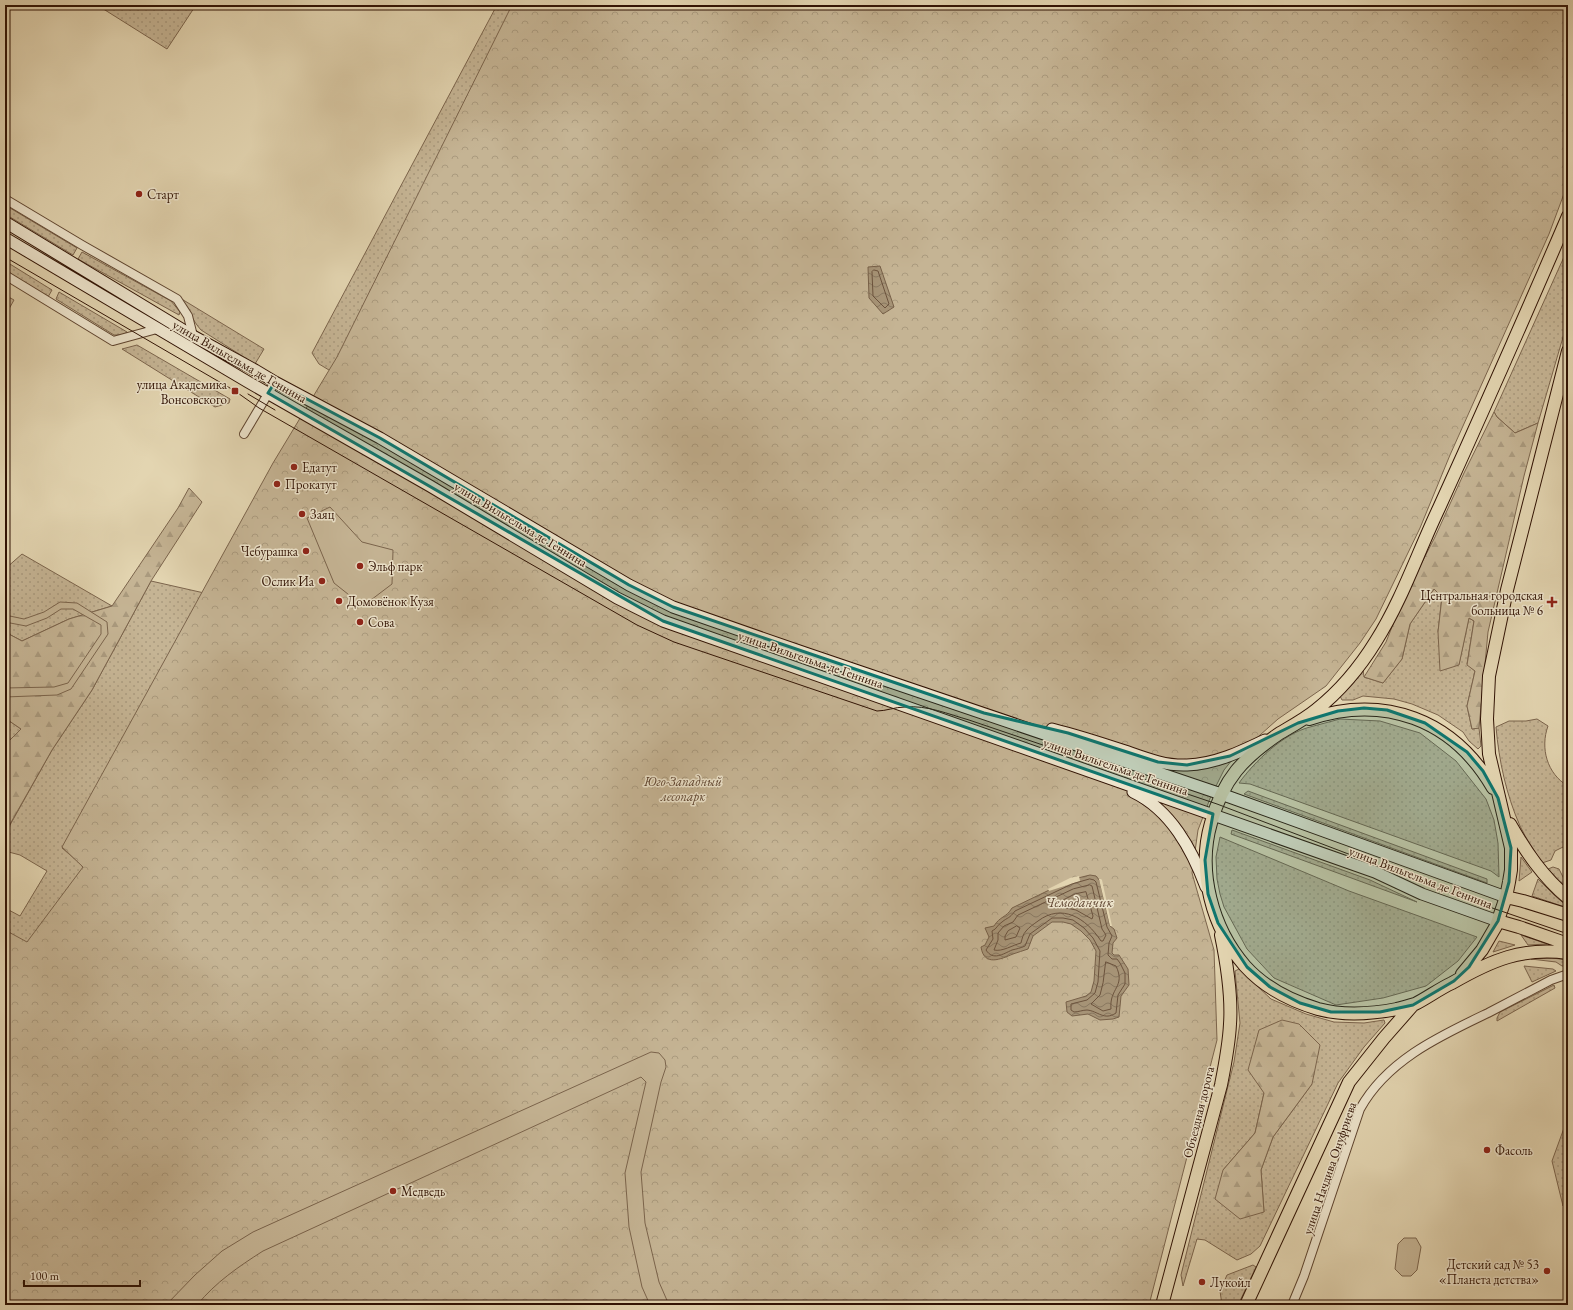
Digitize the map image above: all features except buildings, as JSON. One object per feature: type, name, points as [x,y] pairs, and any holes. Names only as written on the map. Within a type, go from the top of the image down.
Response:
[{"type":"main road","points":[[984,713],[1068,733],[1158,762],[1176,765],[1197,764],[1230,756],[1282,732],[1298,723],[1317,709],[1351,676],[1377,640],[1410,573],[1427,532],[1498,379],[1568,216]]},
{"type":"main road","name":"улица Вильгельма де Геннина","points":[[5,222],[193,336],[380,438],[649,596],[673,607],[1221,794],[1506,897]]},
{"type":"main road","name":"улица Вильгельма де Геннина","points":[[5,238],[157,329],[436,489],[617,598],[663,621],[1104,778],[1213,814],[1375,872],[1422,894],[1498,921]]},
{"type":"main road","points":[[1498,798],[1489,754],[1487,719],[1489,676],[1507,590],[1568,351]]},
{"type":"main road","points":[[1298,723],[1338,711],[1364,708],[1387,710],[1425,723],[1447,736],[1467,752],[1483,771],[1524,850],[1554,885],[1568,898]]},
{"type":"main road","points":[[1208,894],[1205,860],[1209,829],[1221,794],[1228,782],[1244,762],[1252,754],[1282,732]]},
{"type":"main road","points":[[1104,778],[1141,796],[1163,815],[1188,846],[1198,865],[1218,923],[1236,953],[1247,967],[1270,987],[1300,1003],[1331,1012],[1363,1014],[1413,1005]]},
{"type":"main road","points":[[1454,981],[1470,966],[1482,950],[1498,921],[1506,897],[1511,870],[1511,848],[1504,814]]},
{"type":"main road","points":[[1506,897],[1568,915]]},
{"type":"main road","points":[[1498,921],[1568,944]]},
{"type":"main road","name":"Объездная дорога","points":[[1162,1305],[1221,1085],[1227,1052],[1230,1024],[1230,993],[1226,960],[1218,923]]},
{"type":"main road","points":[[1246,1305],[1349,1082],[1384,1038],[1413,1005],[1454,981],[1482,967],[1519,954],[1541,952],[1568,953]]},
{"type":"street","name":"улица Вильгельма де Геннина","points":[[5,199],[77,243],[177,299],[188,316],[193,336]]},
{"type":"street","name":"улица Вильгельма де Геннина","points":[[5,275],[113,342],[157,329]]},
{"type":"street","points":[[244,434],[275,382]]},
{"type":"street","name":"улица Начдива Онуфриева","points":[[1292,1305],[1304,1276],[1360,1109],[1368,1096],[1393,1069],[1426,1044],[1564,975]]},
{"type":"highlighted area","points":[[275,382],[380,438],[629,585],[673,607],[984,713],[1068,733],[1158,762],[1187,765],[1230,756],[1298,723],[1338,711],[1364,708],[1387,710],[1425,723],[1467,752],[1483,771],[1498,798],[1511,848],[1509,882],[1498,921],[1469,967],[1454,981],[1413,1005],[1380,1012],[1331,1012],[1300,1003],[1270,987],[1247,967],[1218,923],[1208,894],[1205,860],[1213,814],[663,621],[268,393]]},
{"type":"green space","points":[[97,5],[196,5],[167,49]]},
{"type":"green space","points":[[497,5],[536,5],[422,426],[319,364],[312,353]]},
{"type":"green space","name":"Юго-Западный лесопарк","points":[[512,5],[1568,5],[1568,183],[1549,234],[1450,455],[1420,528],[1376,619],[1360,643],[1326,686],[1278,719],[1232,760],[1224,770],[1211,796],[1198,830],[1192,873],[1214,950],[1217,1040],[1149,1305],[5,1305],[5,930],[27,942],[83,867],[62,847],[273,463],[337,357]]},
{"type":"green space","points":[[5,205],[77,248],[73,255],[5,214]]},
{"type":"green space","points":[[1568,248],[1568,320],[1538,423],[1515,433],[1497,417],[1494,412]]},
{"type":"green space","points":[[82,252],[171,301],[180,312],[179,315],[78,259]]},
{"type":"green space","points":[[5,261],[52,290],[48,297],[5,270]]},
{"type":"green space","points":[[59,292],[127,332],[123,335],[114,335],[56,299]]},
{"type":"green space","points":[[5,295],[14,300],[5,316]]},
{"type":"green space","points":[[180,298],[264,349],[255,364],[201,330]]},
{"type":"green space","points":[[137,345],[230,399],[229,403],[215,407],[122,349]]},
{"type":"green space","points":[[1568,375],[1568,435],[1564,435]]},
{"type":"green space","points":[[1494,412],[1497,417],[1515,433],[1538,423],[1524,476],[1488,632],[1479,728],[1472,729],[1467,706],[1475,671],[1467,665],[1474,621],[1469,618],[1459,665],[1440,671],[1438,632],[1442,597],[1434,589],[1410,624],[1402,659],[1383,683],[1364,677],[1386,642],[1404,597],[1435,537]]},
{"type":"green space","points":[[189,488],[202,502],[151,581],[92,690],[52,750],[5,833],[5,745],[21,729],[5,718],[5,632],[22,641],[69,619],[112,606],[178,508]]},
{"type":"green space","name":"Эльф парк","points":[[330,507],[362,542],[393,550],[392,584],[363,606],[334,583],[307,518]]},
{"type":"green space","points":[[22,554],[112,606],[69,619],[22,641],[5,632],[5,569]]},
{"type":"green space","points":[[151,581],[213,595],[62,848],[83,866],[84,982],[5,945],[5,908],[20,916],[47,871],[20,855],[5,851],[5,834],[52,750],[92,690]]},
{"type":"green space","points":[[1434,589],[1442,596],[1438,632],[1459,664],[1469,618],[1474,621],[1467,664],[1475,671],[1467,706],[1472,729],[1479,728],[1481,746],[1478,749],[1469,741],[1463,732],[1438,715],[1412,704],[1394,699],[1363,696],[1353,700],[1342,700],[1340,696],[1363,669],[1364,677],[1383,683],[1402,659],[1410,624]]},
{"type":"green space","points":[[60,602],[77,603],[107,622],[108,634],[71,689],[57,695],[5,697],[5,688],[54,687],[68,683],[101,634],[101,625],[73,609],[61,609],[47,618],[26,626],[5,622],[5,615],[24,619],[44,612]]},
{"type":"green space","points":[[5,718],[21,729],[6,746],[5,745]]},
{"type":"green space","points":[[1340,719],[1380,721],[1420,733],[1456,761],[1486,799],[1494,820],[1498,843],[1499,877],[1491,871],[1250,784],[1239,783],[1261,757],[1280,742],[1310,727]]},
{"type":"green space","points":[[1537,719],[1548,726],[1545,751],[1550,768],[1561,781],[1568,786],[1568,846],[1555,851],[1551,860],[1542,863],[1522,831],[1515,814],[1501,765],[1496,727],[1509,721],[1526,721]]},
{"type":"green space","points":[[1248,791],[1487,879],[1487,883],[1244,794]]},
{"type":"green space","points":[[1232,830],[1370,880],[1417,902],[1231,834]]},
{"type":"green space","points":[[1220,837],[1349,891],[1477,937],[1458,961],[1426,986],[1383,998],[1336,1005],[1274,978],[1247,949],[1224,907],[1220,894],[1217,879],[1216,857]]},
{"type":"green space","points":[[1521,857],[1532,872],[1519,881]]},
{"type":"green space","points":[[1553,867],[1559,869],[1568,887],[1559,881],[1548,869]]},
{"type":"green space","points":[[1538,879],[1568,907],[1568,908],[1532,896]]},
{"type":"green space","points":[[1521,935],[1547,944],[1528,945]]},
{"type":"green space","points":[[1499,941],[1515,945],[1493,952]]},
{"type":"green space","points":[[1552,958],[1568,960],[1568,966],[1562,966],[1556,962],[1531,959]]},
{"type":"green space","points":[[1524,966],[1553,969],[1556,971],[1532,982]]},
{"type":"green space","points":[[1239,969],[1271,999],[1306,1014],[1334,1022],[1364,1023],[1384,1020],[1385,1023],[1364,1047],[1338,1083],[1260,1246],[1251,1254],[1237,1260],[1205,1240],[1197,1239],[1183,1286],[1181,1275],[1234,1062],[1240,1023],[1235,971]],"holes":[[[1312,1084],[1273,1137],[1261,1170],[1264,1212],[1223,1170],[1255,1133],[1264,1093]]]},
{"type":"green space","points":[[1554,985],[1555,988],[1497,1021],[1500,1012]]},
{"type":"green space","points":[[1282,1020],[1299,1024],[1320,1045],[1312,1084],[1273,1137],[1261,1170],[1264,1212],[1240,1219],[1215,1199],[1223,1170],[1255,1133],[1264,1093],[1248,1070],[1259,1030]]},
{"type":"green space","points":[[651,1052],[659,1053],[665,1060],[666,1067],[661,1082],[641,1172],[645,1223],[659,1282],[669,1305],[650,1305],[642,1287],[629,1227],[625,1173],[646,1082],[641,1077],[263,1251],[228,1275],[197,1305],[166,1305],[195,1275],[222,1251],[253,1232]]},
{"type":"green space","points":[[1568,1117],[1568,1192],[1563,1206],[1552,1161]]},
{"type":"green space","points":[[1404,1238],[1416,1238],[1421,1247],[1417,1270],[1411,1276],[1402,1276],[1395,1269],[1398,1244]]},
{"type":"green space","points":[[1253,1265],[1256,1267],[1238,1305],[1222,1305],[1220,1291],[1227,1275]]},
{"type":"water","points":[[880,266],[894,307],[883,314],[869,298],[868,267]]},
{"type":"water","name":"Чемоданчик","points":[[1090,875],[1096,876],[1100,881],[1110,926],[1114,929],[1117,938],[1113,943],[1112,953],[1114,955],[1119,955],[1128,969],[1129,985],[1121,996],[1119,1017],[1113,1019],[1100,1020],[1088,1014],[1072,1016],[1067,1012],[1066,1002],[1086,996],[1091,992],[1094,981],[1096,951],[1090,940],[1071,924],[1052,922],[1033,936],[1028,949],[998,959],[994,960],[986,957],[981,947],[985,945],[989,937],[985,928],[994,926],[998,920],[1008,914],[1012,908],[1070,880]]},
{"type":"pier","points":[[1079,876],[1080,881],[1049,891],[1048,889],[1070,878]]},
{"type":"pier","points":[[1099,879],[1102,880],[1112,926],[1110,926]]},
{"type":"tram line","points":[[5,257],[235,391],[259,408],[637,625],[674,642],[877,711],[901,707],[921,707],[937,710],[969,720],[1217,804],[1472,901],[1568,934]]},
{"type":"tram line","points":[[248,394],[275,410]]},
{"type":"place","name":"Старт","points":[[139,194]]},
{"type":"place","name":"улица Академика Вонсовского","points":[[235,391]]},
{"type":"place","name":"Едатут","points":[[294,467]]},
{"type":"place","name":"Прокатут","points":[[277,484]]},
{"type":"place","name":"Заяц","points":[[302,514]]},
{"type":"place","name":"Чебурашка","points":[[306,551]]},
{"type":"place","name":"Эльф парк","points":[[360,566]]},
{"type":"place","name":"Ослик Иа","points":[[322,581]]},
{"type":"place","name":"Домовёнок Кузя","points":[[339,601]]},
{"type":"place","name":"Центральная городская больница № 6","points":[[1552,602]]},
{"type":"place","name":"Сова","points":[[360,622]]},
{"type":"place","name":"Фасоль","points":[[1487,1150]]},
{"type":"place","name":"Медведь","points":[[393,1191]]},
{"type":"place","name":"Детский сад № 53 «Планета детства»","points":[[1547,1271]]},
{"type":"place","name":"Лукойл","points":[[1202,1282]]}]
